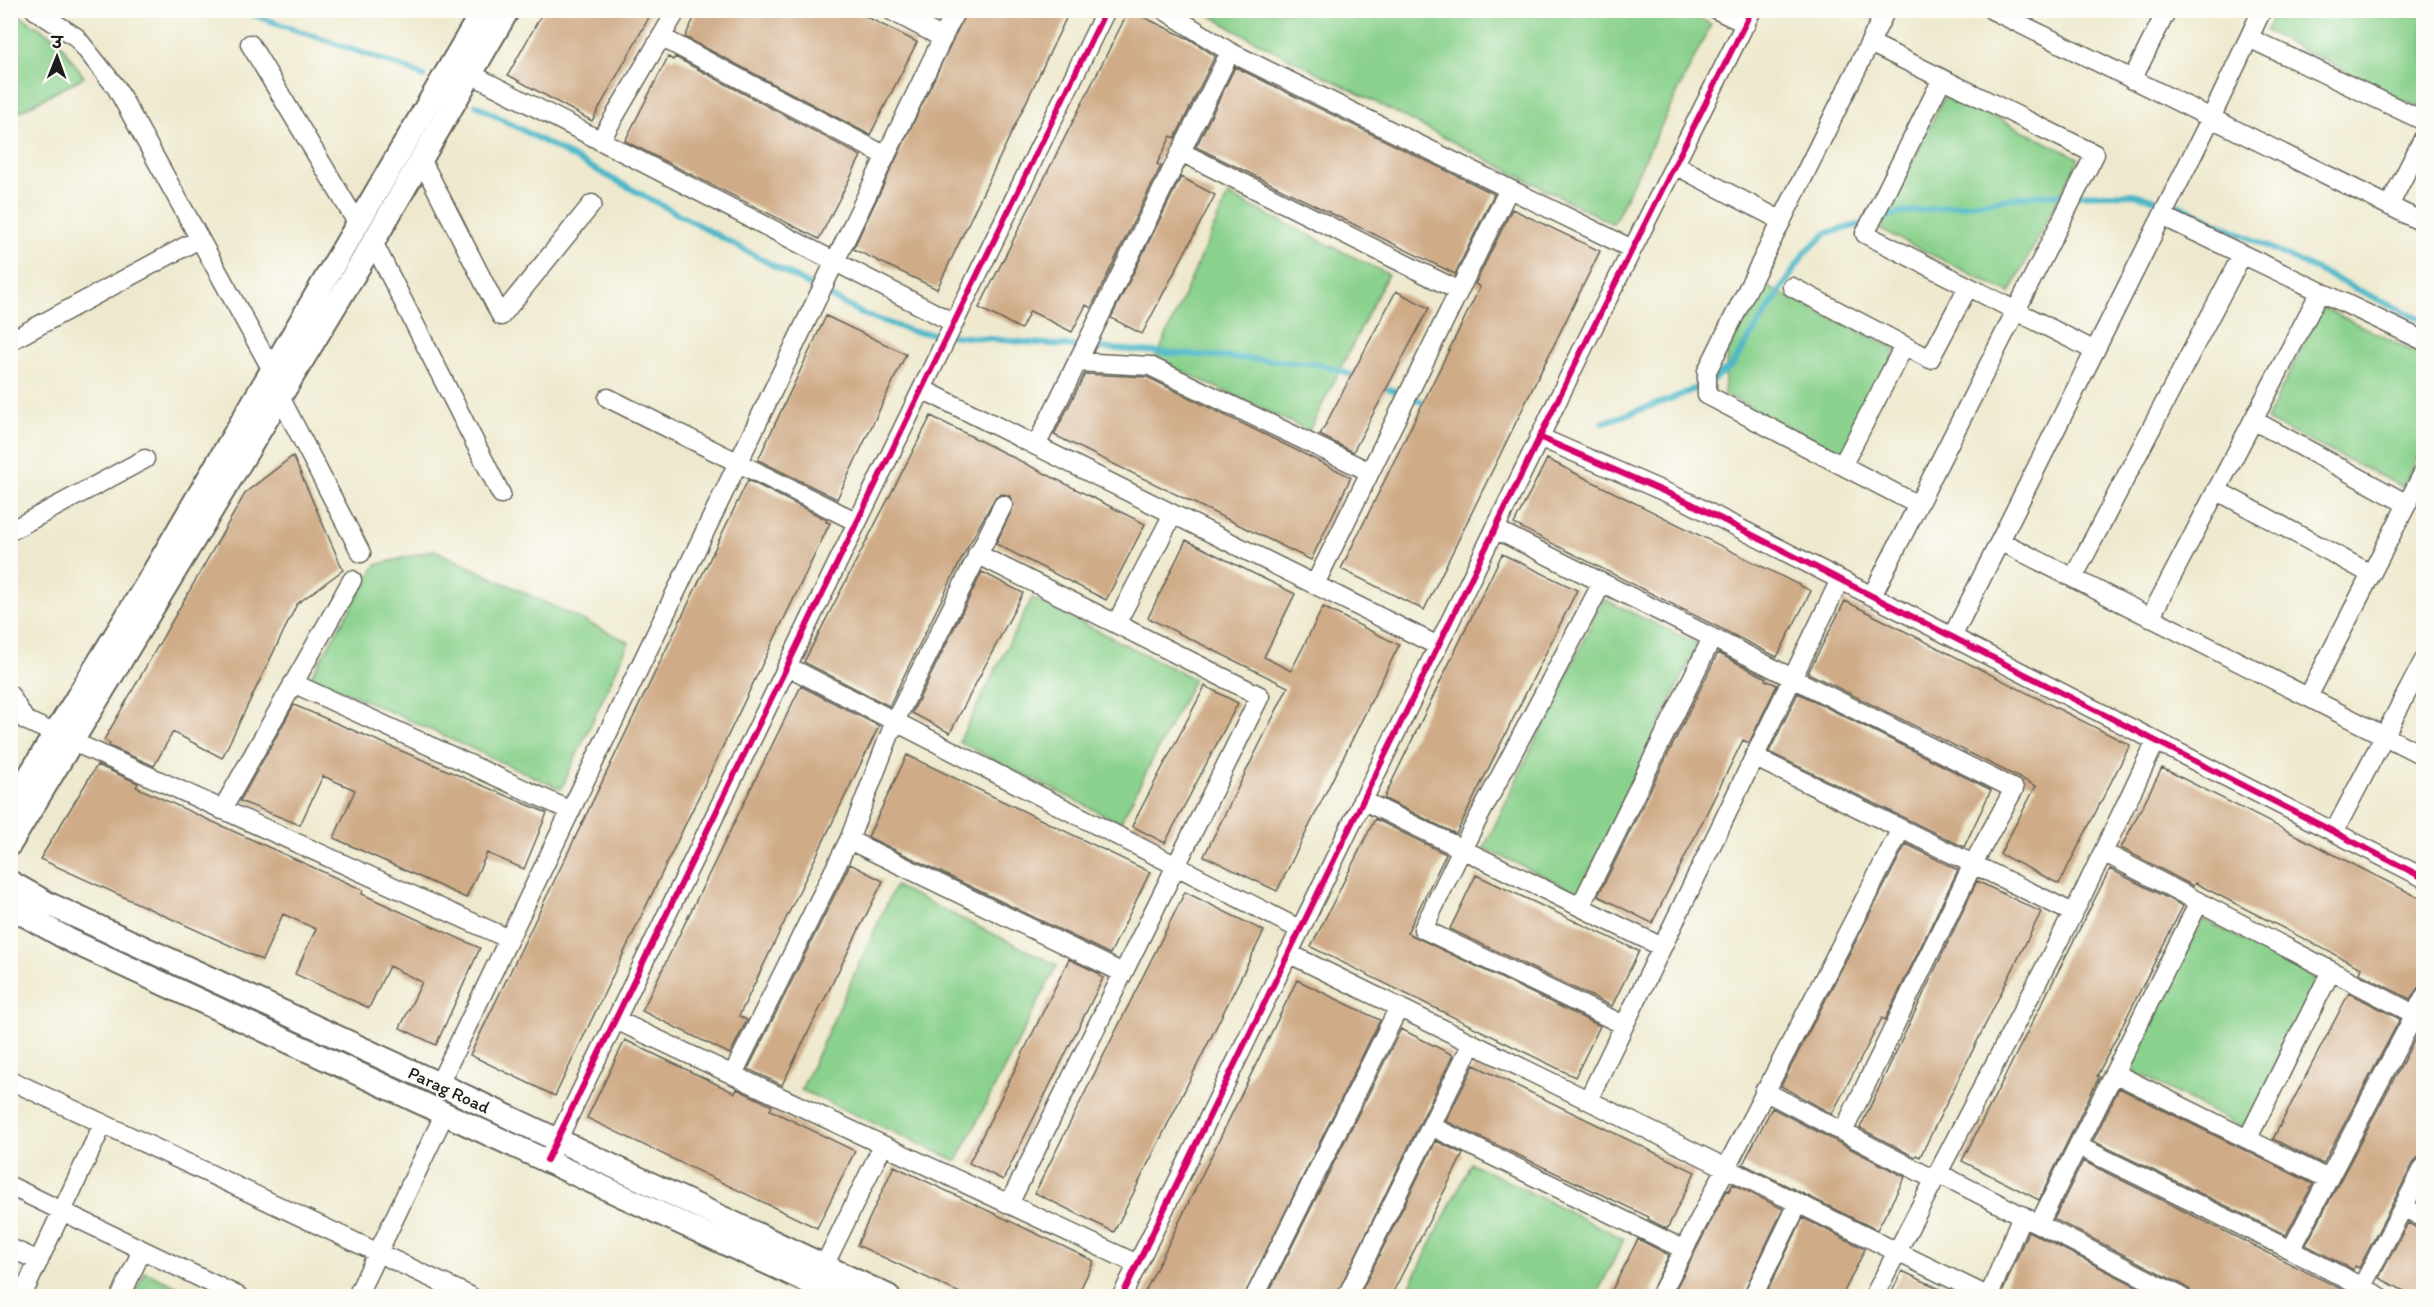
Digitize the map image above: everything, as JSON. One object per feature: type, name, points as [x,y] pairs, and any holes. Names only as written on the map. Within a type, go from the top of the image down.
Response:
[{"type":"street","points":[[35,10],[76,37],[116,87],[272,370],[280,397],[361,553]]},
{"type":"street","points":[[10,844],[146,585],[483,10]]},
{"type":"street","points":[[10,807],[64,738],[280,397],[508,10]]},
{"type":"street","points":[[600,141],[677,10]]},
{"type":"street","points":[[890,10],[943,38]]},
{"type":"street","points":[[439,1084],[956,10]]},
{"type":"street","points":[[552,1150],[1106,10]]},
{"type":"street","points":[[1164,10],[1230,52],[1632,249]]},
{"type":"street","points":[[1122,1296],[1539,437],[1749,17],[1717,10]]},
{"type":"street","points":[[1886,10],[1707,371],[1707,395],[1918,505]]},
{"type":"street","points":[[1992,10],[2424,223]]},
{"type":"street","points":[[2132,80],[2166,10]]},
{"type":"street","points":[[1952,637],[2174,193],[2262,10]]},
{"type":"street","points":[[661,37],[886,156]]},
{"type":"street","points":[[2249,38],[2424,121]]},
{"type":"street","points":[[1870,43],[2095,154],[1872,596]]},
{"type":"street","points":[[250,44],[358,225]]},
{"type":"street","points":[[1036,446],[1230,52]]},
{"type":"street","points":[[471,74],[836,262],[952,325]]},
{"type":"street","points":[[1942,79],[1865,234],[2095,351]]},
{"type":"street","points":[[2389,206],[2424,137]]},
{"type":"street","points":[[1181,152],[1459,291]]},
{"type":"street","points":[[421,159],[501,316],[592,204]]},
{"type":"street","points":[[1675,165],[1782,220]]},
{"type":"street","points":[[1315,584],[1509,189]]},
{"type":"street","points":[[2164,213],[2242,255],[2424,341]]},
{"type":"street","points":[[10,341],[199,238]]},
{"type":"street","points":[[373,242],[501,494]]},
{"type":"street","points":[[2073,578],[2242,255]]},
{"type":"street","points":[[1792,287],[1930,359],[1968,287]]},
{"type":"street","points":[[2150,618],[2320,292]]},
{"type":"street","points":[[1843,464],[1904,346]]},
{"type":"street","points":[[1079,359],[1150,366],[1370,472]]},
{"type":"street","points":[[922,389],[1438,646]]},
{"type":"street","points":[[608,398],[857,522]]},
{"type":"street","points":[[2253,420],[2407,504]]},
{"type":"street","points":[[1539,437],[1688,502],[2424,878]]},
{"type":"street","points":[[10,531],[145,459]]},
{"type":"street","points":[[2308,697],[2424,471]]},
{"type":"street","points":[[2216,490],[2371,574]]},
{"type":"street","points":[[733,1074],[849,840],[895,721],[1003,505]]},
{"type":"street","points":[[1116,624],[1173,514]]},
{"type":"street","points":[[1495,529],[2014,789],[1973,864],[1843,1132]]},
{"type":"street","points":[[2000,541],[2424,756]]},
{"type":"street","points":[[977,554],[1260,696],[1010,1204]]},
{"type":"street","points":[[222,810],[352,580]]},
{"type":"street","points":[[1588,1100],[1840,580]]},
{"type":"street","points":[[1602,583],[1462,849],[1423,929],[1624,1025]]},
{"type":"street","points":[[1580,907],[1712,638]]},
{"type":"street","points":[[2334,832],[2423,660]]},
{"type":"street","points":[[787,666],[1299,929]]},
{"type":"street","points":[[293,683],[571,811]]},
{"type":"street","points":[[10,695],[25,720],[509,939]]},
{"type":"street","points":[[1874,1296],[2073,913],[2156,741]]},
{"type":"street","points":[[1754,757],[2073,913]]},
{"type":"street","points":[[1362,800],[1662,947]]},
{"type":"street","points":[[1660,1296],[1901,829]]},
{"type":"street","points":[[849,840],[1123,973]]},
{"type":"street","points":[[2103,852],[2415,1014]]},
{"type":"street","name":"Parag Road","points":[[14,900],[49,904],[439,1084],[552,1150],[839,1296]]},
{"type":"street","name":"Parag Road","points":[[14,900],[71,941],[445,1113],[552,1150],[824,1266],[888,1296]]},
{"type":"street","points":[[2039,1224],[2199,902]]},
{"type":"street","points":[[1288,953],[1988,1296],[2022,1215]]},
{"type":"street","points":[[2248,1138],[2331,971]]},
{"type":"street","points":[[2291,1250],[2424,997]]},
{"type":"street","points":[[1255,1296],[1399,1007]]},
{"type":"street","points":[[616,1020],[1137,1264]]},
{"type":"street","points":[[1347,1296],[1472,1043]]},
{"type":"street","points":[[2114,1073],[2328,1179]]},
{"type":"street","points":[[10,1080],[468,1296]]},
{"type":"street","points":[[1764,1091],[1843,1132],[2022,1215],[2180,1296]]},
{"type":"street","points":[[357,1296],[445,1113]]},
{"type":"street","points":[[22,1296],[103,1124]]},
{"type":"street","points":[[1431,1126],[1683,1250]]},
{"type":"street","points":[[824,1266],[883,1145]]},
{"type":"street","points":[[2078,1146],[2291,1250],[2359,1292],[2379,1296]]},
{"type":"street","points":[[2359,1292],[2424,1167]]},
{"type":"street","points":[[10,1186],[238,1296]]},
{"type":"street","points":[[1753,1296],[1798,1204]]},
{"type":"street","points":[[2403,1207],[2424,1218]]},
{"type":"street","points":[[10,1248],[39,1261]]},
{"type":"street","points":[[121,1296],[142,1250]]},
{"type":"green space","points":[[11,10],[58,40],[84,77],[11,116]]},
{"type":"green space","points":[[2276,10],[2423,11],[2424,104],[2421,109],[2266,31]]},
{"type":"green space","points":[[1204,11],[1682,11],[1711,24],[1613,224],[1234,30]]},
{"type":"green space","points":[[1946,93],[2079,158],[2010,293],[1881,230]]},
{"type":"green space","points":[[1228,195],[1388,274],[1309,431],[1156,359]]},
{"type":"green space","points":[[1761,284],[1897,349],[1844,455],[1724,394],[1727,354]]},
{"type":"green space","points":[[2322,307],[2423,356],[2423,445],[2403,487],[2266,420]]},
{"type":"green space","points":[[434,550],[629,642],[561,789],[311,676],[376,565]]},
{"type":"green space","points":[[1032,598],[1194,679],[1120,823],[959,742]]},
{"type":"green space","points":[[1603,599],[1698,644],[1579,893],[1484,848]]},
{"type":"green space","points":[[895,886],[1057,965],[957,1161],[801,1090]]},
{"type":"green space","points":[[2203,919],[2324,983],[2247,1130],[2126,1067]]},
{"type":"green space","points":[[1471,1163],[1624,1239],[1596,1296],[1405,1296]]},
{"type":"green space","points":[[145,1272],[197,1296],[133,1296]]},
{"type":"building","points":[[544,10],[653,10],[592,121],[508,75]]},
{"type":"building","points":[[698,10],[853,10],[917,42],[870,135],[685,37]]},
{"type":"building","points":[[967,10],[1070,10],[937,289],[853,249]]},
{"type":"building","points":[[1129,10],[1191,40],[1215,56],[1175,138],[1171,136],[1157,164],[1161,166],[1091,308],[1086,305],[1072,332],[1030,311],[1021,329],[979,308]]},
{"type":"building","points":[[668,57],[673,60],[675,57],[861,156],[819,239],[625,141]]},
{"type":"building","points":[[1235,67],[1494,194],[1455,274],[1196,147]]},
{"type":"building","points":[[1181,177],[1215,195],[1142,334],[1111,318]]},
{"type":"building","points":[[1512,209],[1600,251],[1424,610],[1341,569],[1480,287],[1475,284]]},
{"type":"building","points":[[1396,291],[1429,308],[1353,452],[1320,435]]},
{"type":"building","points":[[826,316],[906,354],[837,499],[758,460]]},
{"type":"building","points":[[1085,374],[1147,377],[1351,477],[1311,560],[1054,435]]},
{"type":"building","points":[[931,416],[1145,524],[1106,600],[996,544],[1014,505],[1009,495],[996,496],[967,548],[889,706],[804,662]]},
{"type":"building","points":[[293,456],[343,570],[297,604],[222,758],[173,732],[154,766],[109,746],[110,744],[104,740],[246,492]]},
{"type":"building","points":[[1547,459],[1811,591],[1777,657],[1514,524]]},
{"type":"building","points":[[748,480],[830,523],[555,1096],[470,1055]]},
{"type":"building","points":[[1186,540],[1295,594],[1264,657],[1291,671],[1323,607],[1399,645],[1277,891],[1204,856],[1288,687],[1148,618]]},
{"type":"building","points":[[1502,554],[1577,590],[1456,834],[1385,799],[1385,796]]},
{"type":"building","points":[[982,572],[1023,593],[950,733],[912,713]]},
{"type":"building","points":[[1845,601],[2130,745],[2059,884],[2000,854],[2036,786],[1808,673]]},
{"type":"building","points":[[1718,653],[1777,685],[1749,743],[1743,740],[1652,923],[1598,896]]},
{"type":"building","points":[[801,686],[879,726],[739,1016],[747,1020],[730,1054],[642,1011]]},
{"type":"building","points":[[1205,686],[1238,703],[1165,843],[1132,826]]},
{"type":"building","points":[[1798,693],[1991,790],[1964,847],[1769,752]]},
{"type":"building","points":[[294,705],[547,813],[524,869],[487,853],[466,898],[334,838],[355,790],[323,776],[300,825],[240,801]]},
{"type":"building","points":[[907,755],[1150,872],[1110,954],[868,837]]},
{"type":"building","points":[[97,765],[138,783],[136,787],[363,890],[362,894],[480,948],[436,1045],[400,1028],[422,982],[389,966],[369,1008],[295,974],[316,929],[283,914],[262,960],[40,859]]},
{"type":"building","points":[[2162,768],[2424,900],[2424,986],[2418,988],[2410,999],[2359,973],[2361,968],[2121,848]]},
{"type":"building","points":[[1375,819],[1446,854],[1407,933],[1600,1026],[1575,1077],[1311,947]]},
{"type":"building","points":[[1906,844],[1958,870],[1885,1020],[1882,1018],[1832,1114],[1781,1086]]},
{"type":"building","points":[[850,864],[883,881],[782,1085],[748,1069]]},
{"type":"building","points":[[2110,869],[2183,906],[2097,1076],[2099,1077],[2039,1200],[1962,1161]]},
{"type":"building","points":[[1476,875],[1639,951],[1612,1006],[1450,929]]},
{"type":"building","points":[[1977,881],[2041,912],[1920,1157],[1916,1155],[1915,1157],[1860,1128]]},
{"type":"building","points":[[1185,892],[1264,931],[1114,1232],[1035,1193]]},
{"type":"building","points":[[1069,959],[1100,974],[1099,976],[1103,978],[1003,1180],[969,1163]]},
{"type":"building","points":[[1297,980],[1380,1020],[1244,1296],[1143,1296]]},
{"type":"building","points":[[2349,993],[2400,1019],[2323,1164],[2273,1139]]},
{"type":"building","points":[[2424,1022],[2424,1150],[2414,1162],[2359,1268],[2355,1266],[2353,1270],[2306,1245]]},
{"type":"building","points":[[1401,1029],[1453,1055],[1336,1296],[1267,1296]]},
{"type":"building","points":[[625,1040],[735,1093],[737,1089],[772,1106],[770,1110],[855,1151],[817,1228],[587,1118]]},
{"type":"building","points":[[1474,1065],[1695,1172],[1667,1229],[1648,1219],[1649,1217],[1446,1121]]},
{"type":"building","points":[[2119,1088],[2313,1184],[2286,1235],[2093,1141]]},
{"type":"building","points":[[1772,1108],[1905,1177],[1877,1230],[1743,1164]]},
{"type":"building","points":[[1436,1141],[1463,1154],[1391,1296],[1359,1296]]},
{"type":"building","points":[[2083,1161],[2343,1290],[2340,1296],[2191,1296],[2190,1290],[2185,1286],[2054,1219]]},
{"type":"building","points":[[894,1166],[1094,1261],[1077,1296],[966,1296],[857,1245]]},
{"type":"building","points":[[1733,1184],[1783,1209],[1742,1296],[1672,1296],[1727,1190],[1729,1191]]},
{"type":"building","points":[[1803,1218],[1865,1249],[1842,1296],[1765,1296]]},
{"type":"building","points":[[2408,1223],[2424,1231],[2424,1296],[2414,1296],[2379,1278]]},
{"type":"building","points":[[2028,1231],[2156,1296],[2001,1296]]},
{"type":"building","points":[[1638,1239],[1669,1255],[1649,1296],[1609,1296]]},
{"type":"building","points":[[1902,1271],[1955,1296],[1890,1296]]},
{"type":"waterway","points":[[239,10],[408,69],[424,77]]},
{"type":"waterway","points":[[476,105],[863,314],[914,332],[1319,364],[1358,377]]},
{"type":"waterway","points":[[1876,220],[1900,213],[2037,195],[2134,194],[2186,208],[2424,321]]},
{"type":"waterway","points":[[1602,423],[1671,399],[1721,374],[1733,364],[1806,251],[1827,233],[1866,223]]},
{"type":"waterway","points":[[1379,385],[1428,404]]},
{"type":"cycle path","points":[[547,1160],[1106,10]]},
{"type":"cycle path","points":[[1122,1296],[1583,348],[1752,10]]},
{"type":"cycle path","points":[[1539,437],[1688,502],[2424,878]]}]
